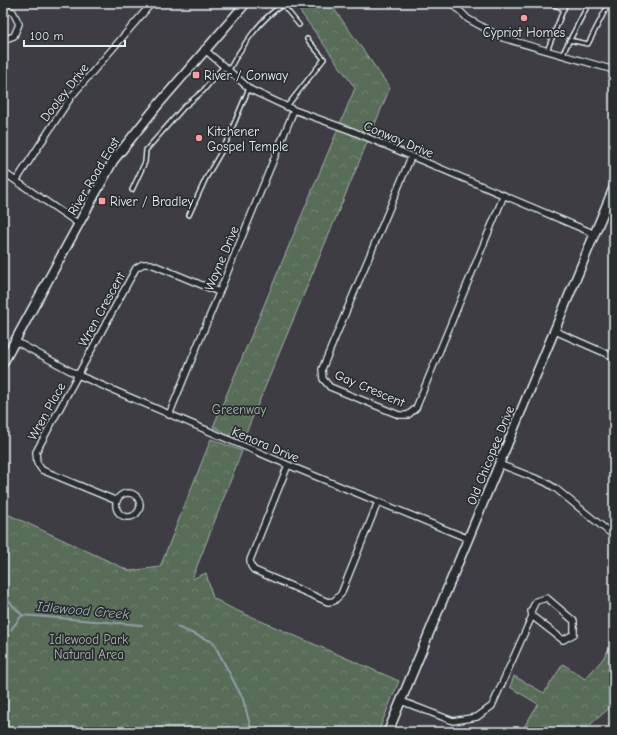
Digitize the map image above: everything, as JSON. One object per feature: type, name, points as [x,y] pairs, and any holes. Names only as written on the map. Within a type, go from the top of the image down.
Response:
[{"type":"street","name":"Dooley Drive","points":[[16,181],[71,97],[152,3]]},
{"type":"street","name":"River Road East","points":[[3,362],[113,161],[204,49],[246,3]]},
{"type":"street","points":[[452,3],[468,18],[485,30],[503,38],[614,70]]},
{"type":"street","points":[[3,9],[13,12],[19,24],[14,36],[3,40]]},
{"type":"street","name":"Conway Drive","points":[[204,49],[249,88],[294,110],[352,131],[596,234]]},
{"type":"street","name":"Wayne Drive","points":[[169,415],[294,110]]},
{"type":"street","name":"Gay Crescent","points":[[411,157],[322,369],[323,379],[330,386],[399,415],[408,415],[416,408],[504,195]]},
{"type":"street","points":[[3,172],[79,224]]},
{"type":"street","name":"Old Chicopee Drive","points":[[388,732],[596,234],[614,187]]},
{"type":"street","name":"Wren Crescent","points":[[78,375],[136,268],[143,264],[151,264],[219,292]]},
{"type":"street","points":[[555,331],[614,357]]},
{"type":"street","name":"Kenora Drive","points":[[15,341],[78,375],[169,415],[469,539]]},
{"type":"street","name":"Wren Place","points":[[78,375],[36,452],[37,462],[42,470],[117,501]]},
{"type":"street","points":[[499,464],[545,482],[555,488],[614,536]]},
{"type":"street","points":[[288,465],[250,560],[250,566],[254,570],[328,602],[334,601],[341,594],[378,502]]},
{"type":"street","points":[[124,494],[131,494],[138,499],[140,507],[135,516],[125,517],[117,510],[117,501],[124,494]]},
{"type":"street","points":[[401,701],[453,721],[477,717],[492,706],[532,616],[530,611],[536,601],[547,598],[574,621],[574,634],[563,640],[532,616]]},
{"type":"lane","points":[[550,3],[564,9]]},
{"type":"lane","points":[[547,51],[566,3]]},
{"type":"lane","points":[[562,55],[589,3]]},
{"type":"lane","points":[[569,40],[588,44],[609,3]]},
{"type":"lane","points":[[229,70],[237,53],[273,10],[283,5],[299,25]]},
{"type":"lane","points":[[287,106],[324,59],[307,39]]},
{"type":"lane","points":[[132,190],[145,162],[146,150],[184,107],[203,90],[224,66]]},
{"type":"lane","points":[[189,215],[206,178],[225,144],[249,88]]},
{"type":"green space","name":"Greenway","points":[[294,3],[330,3],[390,88],[243,440],[213,427],[355,88]]},
{"type":"green space","name":"Idlewood Park Natural Area","points":[[211,439],[242,451],[192,579],[206,573],[213,598],[231,608],[399,681],[378,732],[3,732],[3,512],[130,571],[160,567]]},
{"type":"green space","points":[[614,640],[614,704],[584,730],[585,732],[521,732],[538,704],[510,687],[514,676],[544,693],[563,664],[585,679],[602,660]]},
{"type":"waterway","points":[[3,595],[22,615]]},
{"type":"waterway","name":"Idlewood Creek","points":[[22,615],[142,625]]},
{"type":"waterway","points":[[11,630],[22,615]]},
{"type":"waterway","name":"Idlewood Creek","points":[[177,627],[213,642],[243,699],[252,732]]},
{"type":"waterway","points":[[3,643],[8,635]]},
{"type":"place","name":"Cypriot Homes","points":[[524,18]]},
{"type":"place","name":"River / Conway","points":[[196,75]]},
{"type":"place","name":"Kitchener Gospel Temple","points":[[199,138]]},
{"type":"place","name":"River / Bradley","points":[[102,201]]}]
